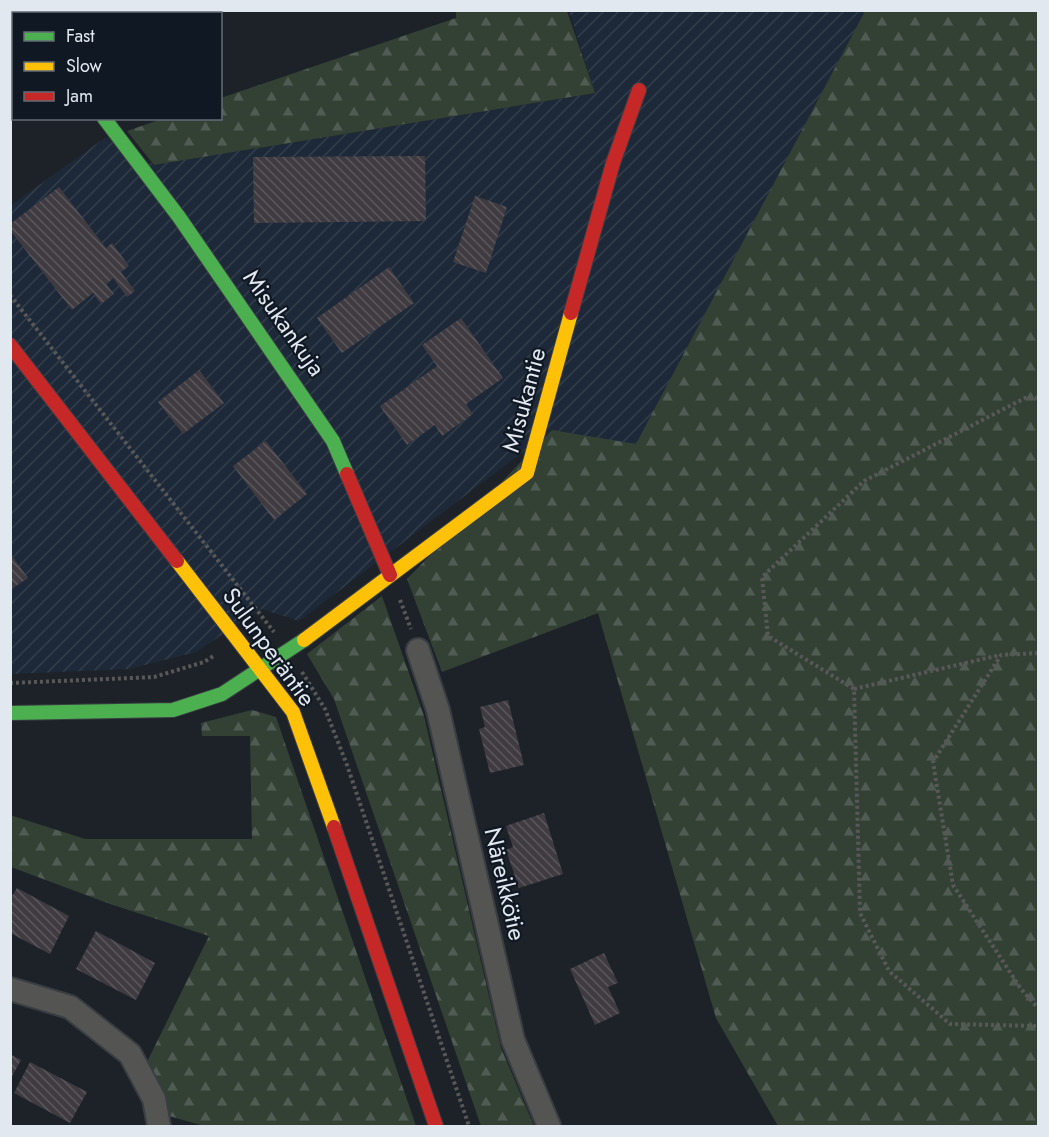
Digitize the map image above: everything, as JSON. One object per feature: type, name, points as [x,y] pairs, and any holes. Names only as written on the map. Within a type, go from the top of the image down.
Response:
[{"type":"street","name":"Misukantie","points":[[10,713],[173,710],[222,694],[260,670],[527,473],[613,163],[639,90]]},
{"type":"street","name":"Misukankuja","points":[[106,120],[179,217],[333,441],[390,575]]},
{"type":"street","name":"Sulunperäntie","points":[[10,345],[293,712],[436,1126]]},
{"type":"street","name":"Näreikkötie","points":[[418,650],[438,710],[513,1040],[549,1126]]},
{"type":"street","points":[[10,989],[70,1007],[130,1054],[154,1099],[159,1126]]},
{"type":"path","name":"Sulunperäntie","points":[[10,295],[264,619],[238,639]]},
{"type":"path","points":[[1038,398],[1029,396],[864,481],[762,577],[768,636],[854,689],[1001,655],[1038,653]]},
{"type":"path","points":[[390,575],[418,650]]},
{"type":"path","points":[[10,683],[154,677],[204,662],[238,639]]},
{"type":"path","points":[[1001,655],[933,762],[953,885],[1021,989],[1038,1008]]},
{"type":"path","points":[[854,689],[860,913],[889,971],[950,1024],[1038,1026]]},
{"type":"shaded area","points":[[569,11],[865,11],[636,445],[552,430],[299,621],[261,609],[196,652],[129,669],[11,674],[10,206],[106,137],[154,165],[595,93]]},
{"type":"green space","points":[[456,11],[567,11],[595,93],[154,165],[127,131],[159,120],[222,120],[222,98],[456,18]]},
{"type":"green space","points":[[865,11],[1038,11],[1038,1126],[778,1126],[716,1018],[598,613],[442,672],[407,579],[552,430],[636,444]]},
{"type":"green space","points":[[382,596],[424,716],[501,1048],[534,1126],[481,1126],[334,699],[307,654]]},
{"type":"green space","points":[[252,710],[276,717],[416,1126],[204,1126],[169,1116],[146,1064],[209,936],[110,904],[11,867],[10,815],[85,839],[252,839],[250,736],[202,736],[201,723]]},
{"type":"building","points":[[425,156],[426,221],[254,223],[253,157]]},
{"type":"building","points":[[59,187],[106,248],[112,243],[129,266],[121,272],[135,291],[127,297],[113,278],[106,284],[114,294],[101,304],[93,293],[72,310],[10,230],[10,224]]},
{"type":"building","points":[[475,196],[507,207],[486,273],[453,262]]},
{"type":"building","points":[[389,267],[414,303],[342,353],[317,318]]},
{"type":"building","points":[[461,318],[503,378],[466,404],[473,414],[442,436],[435,425],[407,445],[380,406],[437,366],[422,345]]},
{"type":"building","points":[[199,370],[224,403],[183,434],[158,402]]},
{"type":"building","points":[[266,441],[307,494],[274,520],[233,466]]},
{"type":"building","points":[[10,553],[28,578],[10,590]]},
{"type":"building","points":[[508,700],[524,765],[490,773],[479,729],[485,727],[480,707]]},
{"type":"building","points":[[544,813],[563,874],[519,888],[506,850],[513,847],[506,826]]},
{"type":"building","points":[[17,888],[69,916],[50,954],[10,933],[10,899]]},
{"type":"building","points":[[96,931],[155,963],[136,1000],[76,969]]},
{"type":"building","points":[[604,953],[618,983],[608,987],[620,1013],[595,1025],[570,969]]},
{"type":"building","points":[[10,1054],[21,1060],[10,1080]]},
{"type":"building","points":[[30,1062],[87,1092],[70,1123],[14,1093]]},
{"type":"traffic: fast","points":[[106,120],[179,217],[333,441],[347,474]]},
{"type":"traffic: fast","points":[[10,713],[173,710],[222,694],[304,640]]},
{"type":"traffic: slow","points":[[304,640],[527,473],[571,313]]},
{"type":"traffic: slow","points":[[177,561],[293,712],[334,827]]},
{"type":"traffic: jam","points":[[571,313],[613,163],[639,90]]},
{"type":"traffic: jam","points":[[10,345],[177,561]]},
{"type":"traffic: jam","points":[[347,474],[390,575]]},
{"type":"traffic: jam","points":[[334,827],[436,1126]]}]
